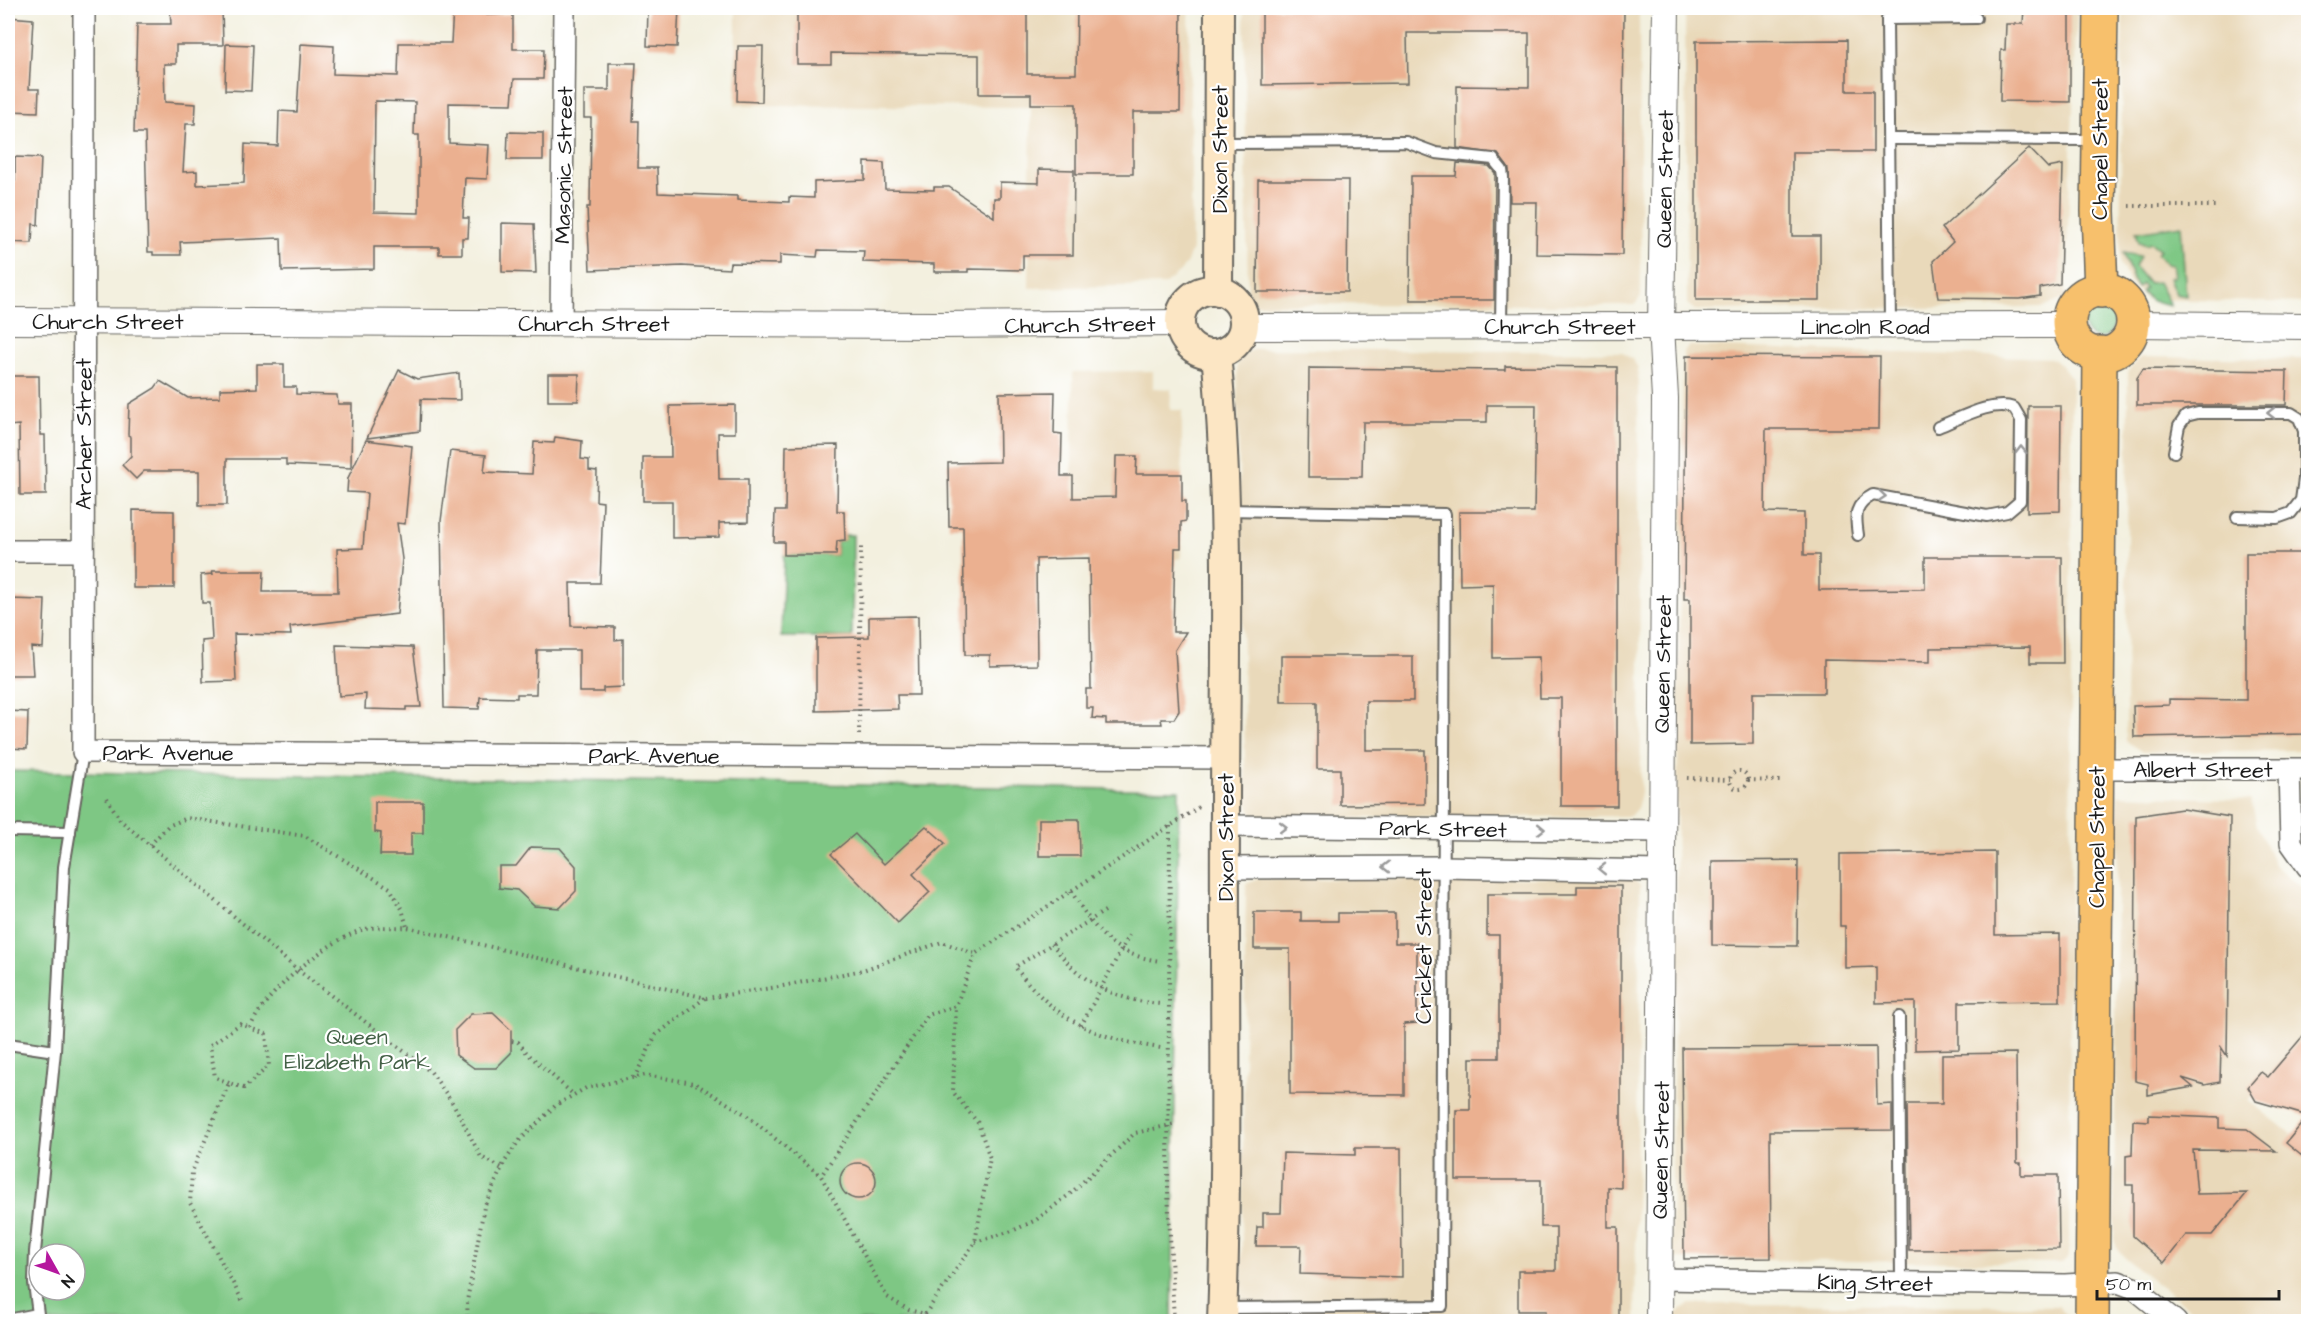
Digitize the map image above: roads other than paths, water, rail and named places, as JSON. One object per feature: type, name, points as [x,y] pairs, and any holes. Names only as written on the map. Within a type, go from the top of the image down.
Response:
[{"type":"highway","name":"Chapel Street","points":[[2101,8],[2098,211],[2102,291]]},
{"type":"highway","points":[[2094,290],[2102,291],[2121,297],[2130,309],[2133,324],[2122,346],[2115,351],[2100,353],[2082,348],[2073,337],[2069,325],[2070,313],[2077,301],[2094,290]]},
{"type":"highway","name":"Chapel Street","points":[[2092,1322],[2100,353]]},
{"type":"main road","name":"Dixon Street","points":[[1218,291],[1219,8]]},
{"type":"main road","points":[[1207,291],[1218,291],[1229,296],[1239,305],[1243,316],[1243,327],[1238,340],[1228,350],[1216,354],[1204,353],[1191,346],[1183,335],[1180,323],[1182,311],[1189,300],[1207,291]]},
{"type":"main road","name":"Dixon Street","points":[[1216,354],[1224,440],[1225,510],[1226,868],[1222,1315]]},
{"type":"street","name":"Archer Street","points":[[83,752],[84,8]]},
{"type":"street","name":"Masonic Street","points":[[561,322],[564,8]]},
{"type":"street","name":"Queen Street","points":[[1659,1322],[1660,871],[1665,398],[1661,326],[1666,8]]},
{"type":"street","name":"Church Street","points":[[8,321],[938,325],[1180,323]]},
{"type":"street","points":[[2133,324],[2308,326]]},
{"type":"street","name":"Lincoln Road","points":[[1661,326],[2069,325]]},
{"type":"street","name":"Church Street","points":[[1243,327],[1661,326]]},
{"type":"street","points":[[8,551],[83,551]]},
{"type":"street","name":"Park Avenue","points":[[83,752],[1225,758]]},
{"type":"street","name":"Albert Street","points":[[2097,769],[2299,769]]},
{"type":"street","points":[[2299,769],[2291,843],[2308,867]]},
{"type":"street","name":"Park Street","points":[[1225,826],[1661,831]]},
{"type":"street","name":"Park Street","points":[[1226,868],[1442,867],[1660,871]]},
{"type":"street","name":"King Street","points":[[1659,1279],[2092,1284],[2118,1282],[2134,1288],[2176,1322]]},
{"type":"lane","points":[[1890,326],[1890,139],[1887,19],[1976,18]]},
{"type":"lane","points":[[1890,139],[2098,140]]},
{"type":"lane","points":[[1219,143],[1406,142],[1436,153],[1493,159],[1502,170],[1503,177],[1501,327]]},
{"type":"lane","points":[[1858,535],[1855,514],[1860,502],[1873,495],[1986,516],[2007,512],[2020,501],[2021,420],[2014,408],[2005,405],[1989,408],[1938,427]]},
{"type":"lane","points":[[2174,452],[2179,426],[2186,416],[2198,413],[2291,413],[2300,418],[2304,431],[2304,479],[2301,500],[2291,513],[2277,518],[2236,517]]},
{"type":"lane","name":"Cricket Street","points":[[1222,1315],[1442,1306],[1445,514],[1225,510]]},
{"type":"lane","points":[[8,1320],[38,1318],[35,1252],[55,1051],[64,867],[83,752]]},
{"type":"lane","points":[[8,831],[70,832]]},
{"type":"lane","points":[[1899,1017],[1901,1282]]},
{"type":"lane","points":[[8,1044],[55,1051]]},
{"type":"park label","name":"Queen Elizabeth Park","points":[[357,1048]]}]
